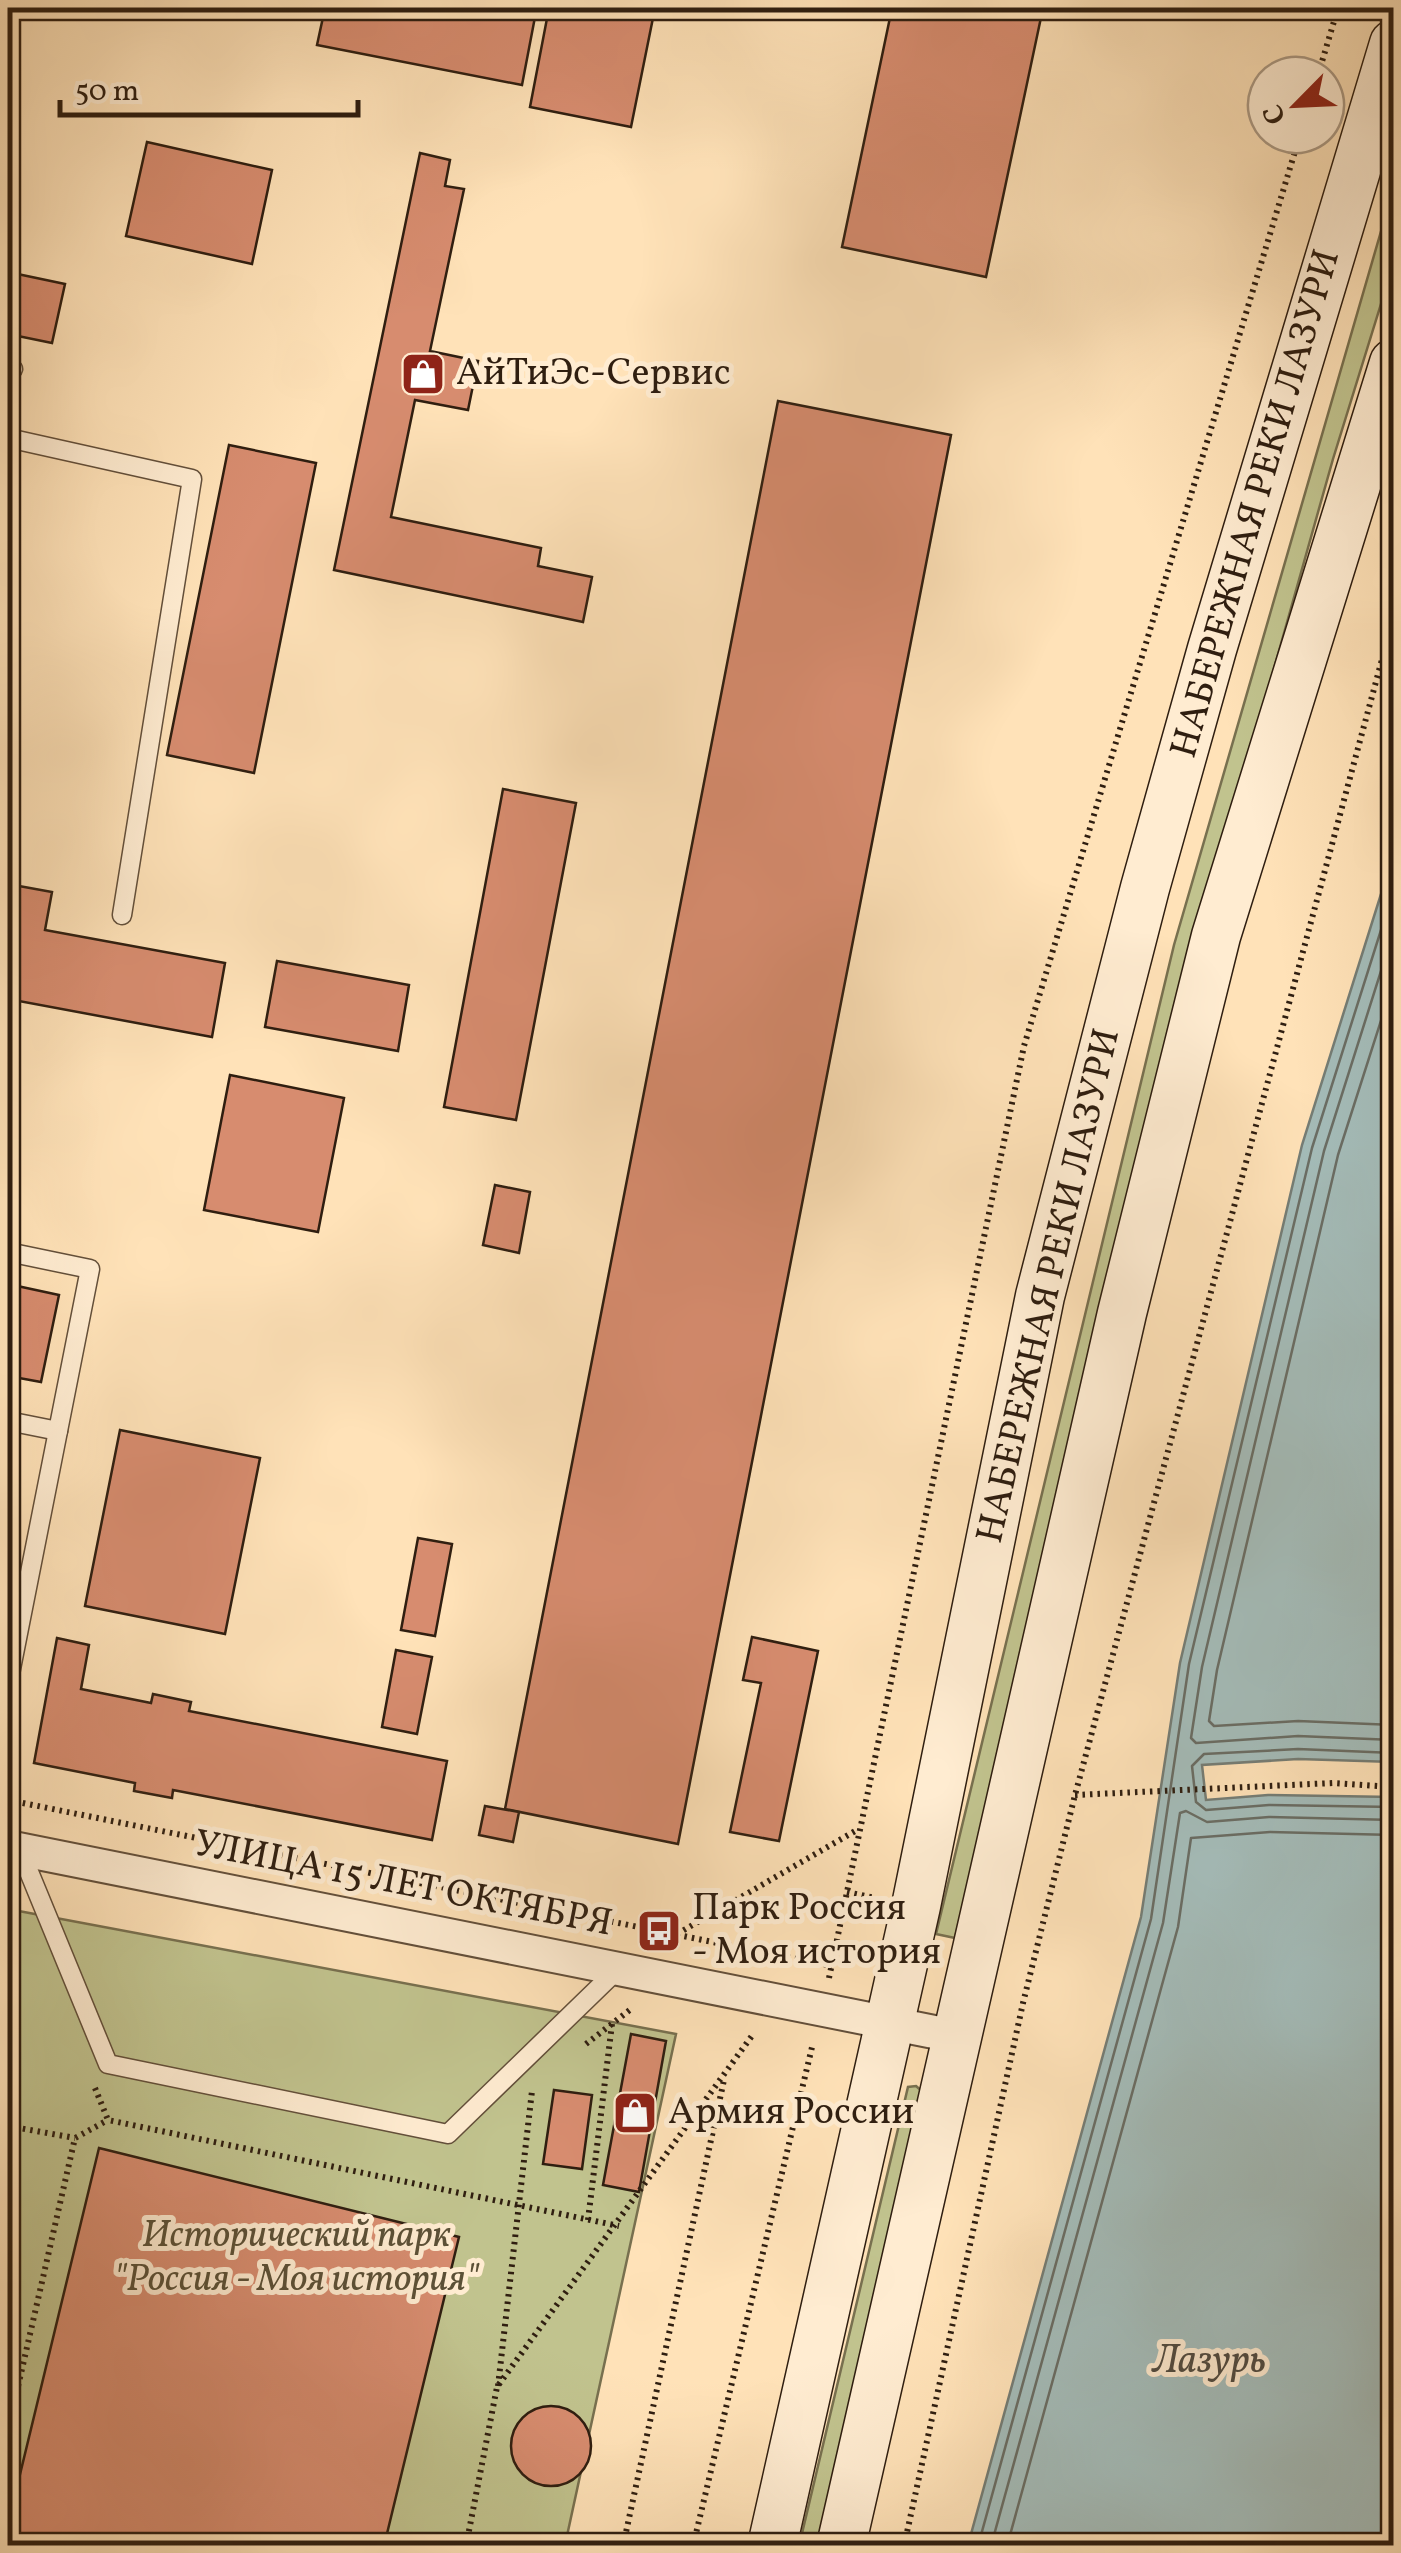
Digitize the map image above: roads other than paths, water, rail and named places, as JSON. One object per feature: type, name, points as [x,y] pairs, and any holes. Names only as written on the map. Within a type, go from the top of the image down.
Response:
[{"type":"main road","name":"НАБЕРЕЖНАЯ РЕКИ ЛАЗУРИ","points":[[772,2546],[890,2024],[1040,1296],[1207,667],[1394,44]]},
{"type":"main road","name":"НАБЕРЕЖНАЯ РЕКИ ЛАЗУРИ","points":[[840,2546],[1122,1313],[1216,936],[1394,362]]},
{"type":"street","name":"УЛИЦА 15 ЛЕТ ОКТЯБРЯ","points":[[14,1848],[959,2037]]},
{"type":"lane","points":[[8,438],[192,479],[122,915]]},
{"type":"lane","points":[[8,1252],[90,1269],[58,1431],[14,1614],[8,1684]]},
{"type":"lane","points":[[8,1421],[58,1431]]},
{"type":"lane","points":[[14,1848],[108,2064],[448,2134],[618,1970]]},
{"type":"water","name":"Лазурь","points":[[1393,856],[1393,1762],[1298,1759],[1202,1765],[1206,1800],[1268,1795],[1393,1797],[1393,2545],[968,2545],[1141,1917],[1180,1663],[1302,1145]]},
{"type":"place","name":"АйТиЭс-Сервис","points":[[423,374]]},
{"type":"place","name":"Парк Россия - Моя история","points":[[659,1931]]},
{"type":"place","name":"Армия России","points":[[635,2113]]},
{"type":"park label","name":"Исторический парк \"Россия - Моя история\"","points":[[296,2258]]}]
